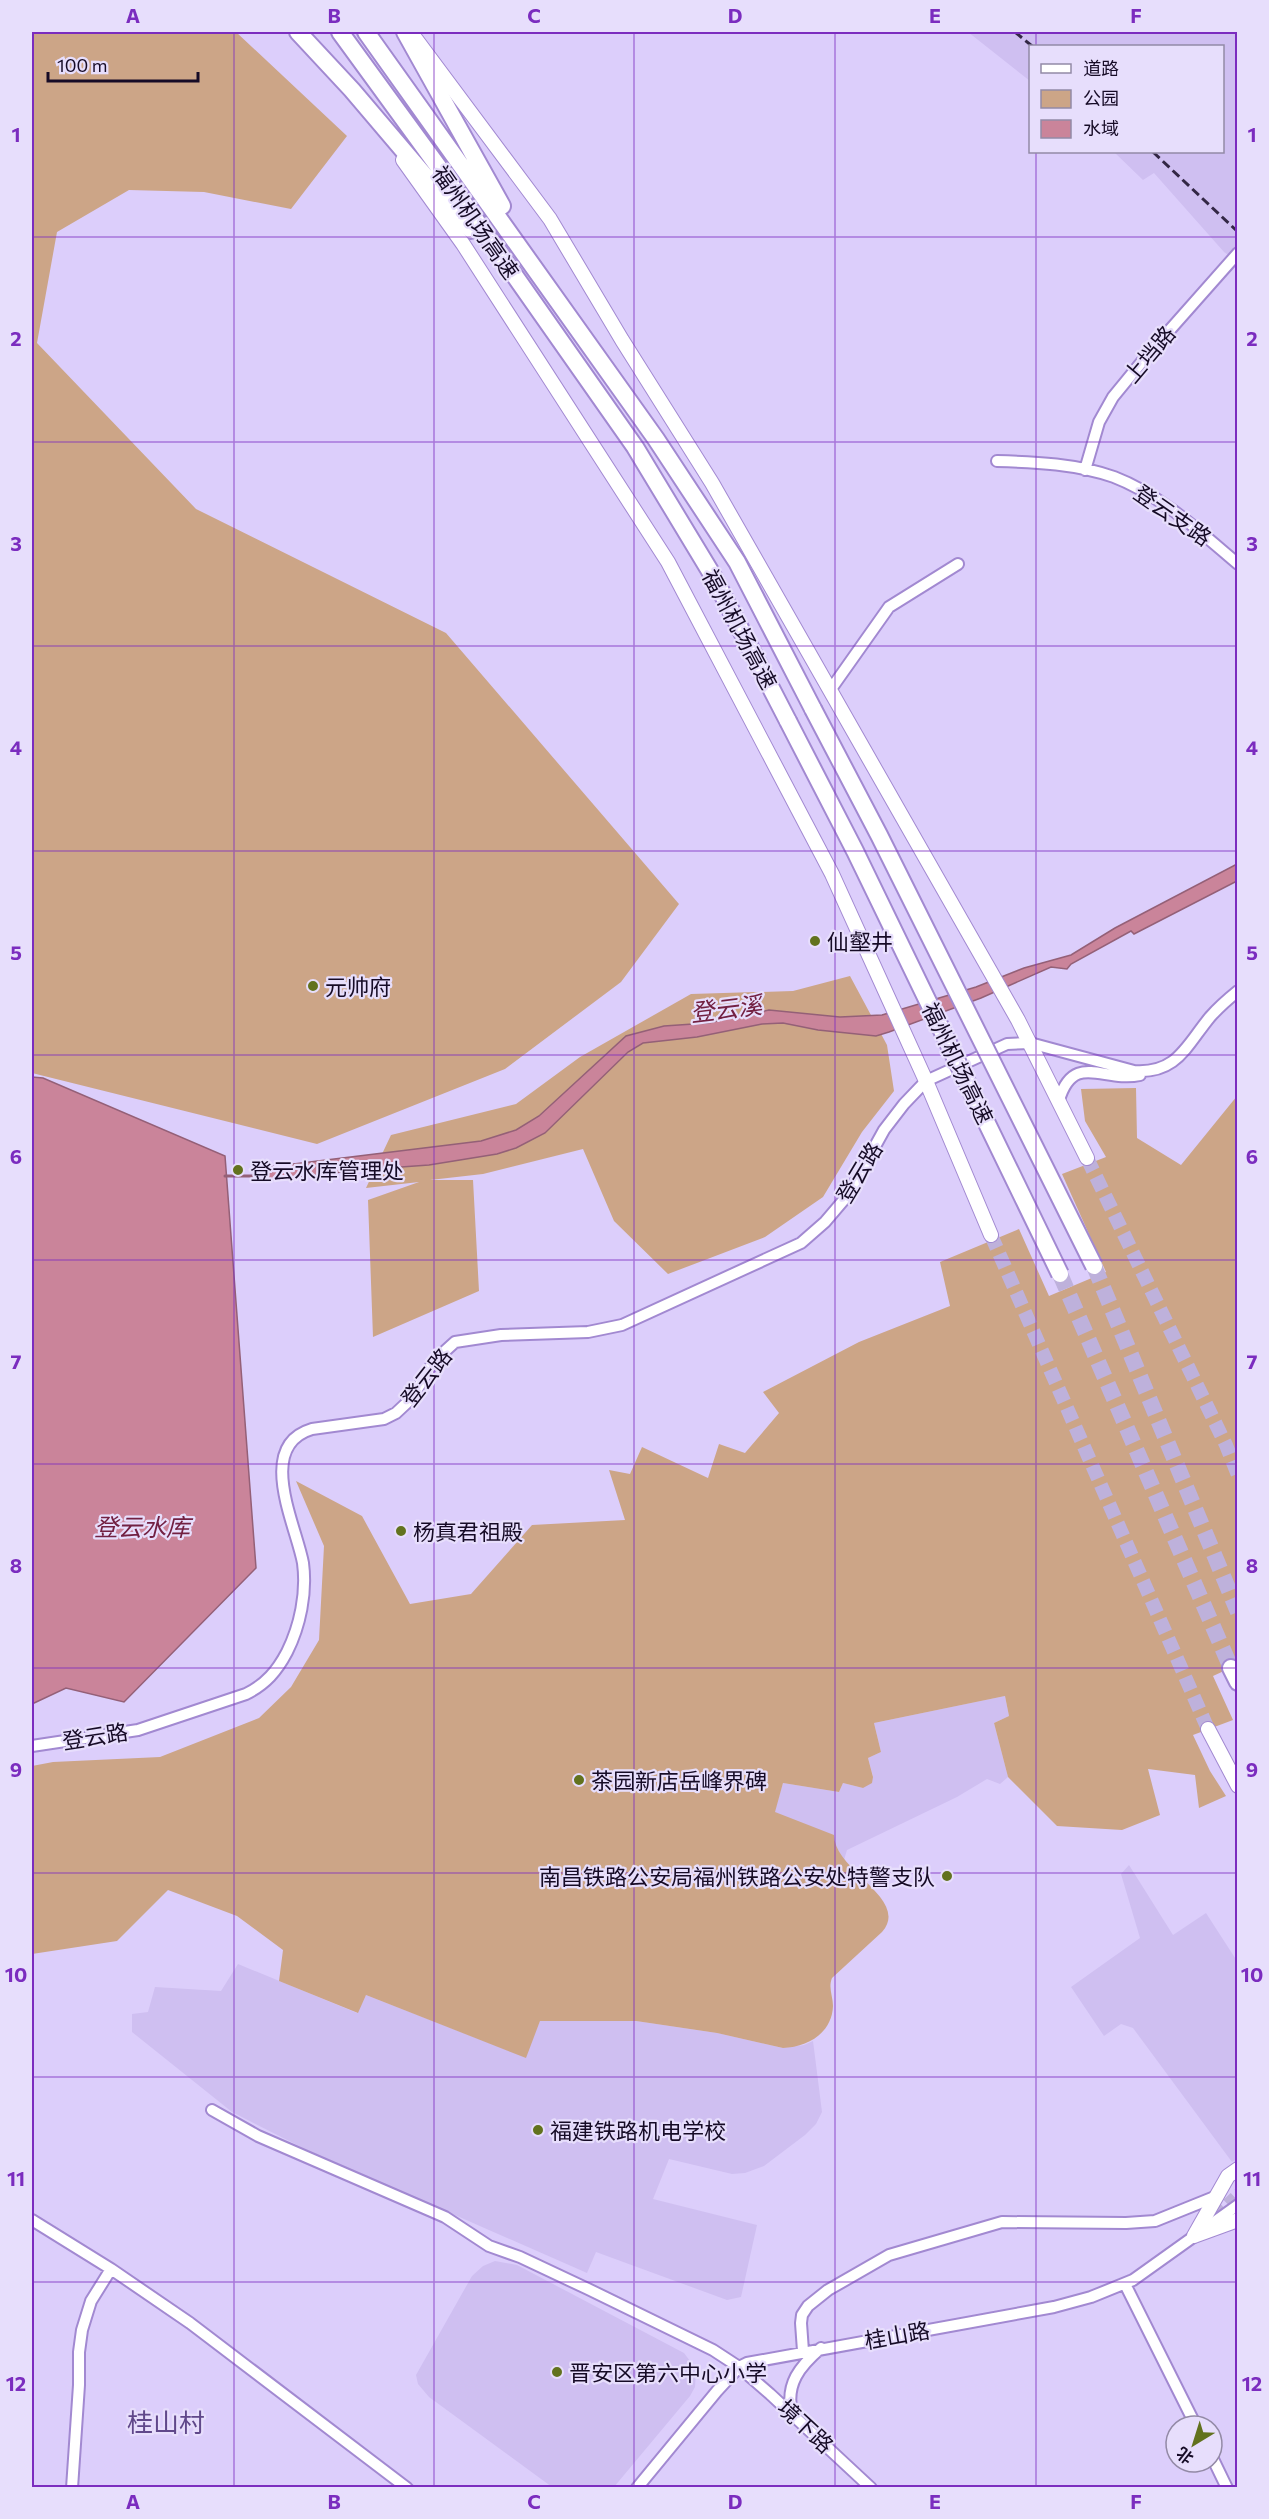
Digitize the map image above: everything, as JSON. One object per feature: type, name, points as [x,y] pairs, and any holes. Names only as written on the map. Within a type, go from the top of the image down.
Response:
[{"type":"highway","points":[[298,32],[352,90],[523,290]]},
{"type":"highway","name":"福州机场高速","points":[[340,32],[437,165],[635,447],[713,576],[855,851],[1060,1274]]},
{"type":"highway","name":"福州机场高速","points":[[366,32],[656,439],[737,562],[879,835],[1094,1266]]},
{"type":"highway","points":[[408,32],[541,275]]},
{"type":"main road","points":[[306,32],[352,90],[463,244],[668,562],[832,874],[926,1082],[991,1235]]},
{"type":"main road","points":[[408,32],[550,219],[622,340],[712,483],[850,721],[1018,1020],[1087,1158]]},
{"type":"main road","points":[[1209,1729],[1238,1786]]},
{"type":"main road","points":[[1194,2236],[1228,2176],[1238,2169]]},
{"type":"main road","points":[[1194,2236],[1238,2220]]},
{"type":"street","name":"上垱路","points":[[1085,470],[1099,422],[1119,390],[1238,253]]},
{"type":"street","name":"登云支路","points":[[996,461],[1044,463],[1116,478],[1160,502],[1238,564]]},
{"type":"street","points":[[831,689],[889,607],[958,564]]},
{"type":"street","points":[[1059,1100],[1066,1082],[1076,1073],[1091,1071],[1123,1077],[1136,1076],[1152,1072],[1177,1058],[1211,1016],[1238,991]]},
{"type":"street","points":[[1030,1043],[1059,1056],[1113,1072],[1136,1076]]},
{"type":"street","name":"登云路","points":[[32,1746],[148,1727],[246,1694],[260,1686],[272,1675],[292,1642],[302,1605],[303,1564],[281,1472],[285,1453],[302,1434],[312,1429],[384,1419],[396,1413],[412,1398],[434,1361],[455,1342],[491,1336],[588,1332],[622,1324],[801,1243],[817,1230],[849,1195],[884,1130],[904,1104],[926,1082],[1007,1044],[1030,1043],[1134,1071],[1152,1072]]},
{"type":"street","name":"境下路","points":[[212,2110],[258,2136],[445,2217],[489,2246],[520,2257],[701,2344],[739,2367],[871,2487]]},
{"type":"street","points":[[803,2351],[801,2323],[802,2315],[808,2306],[828,2290],[889,2255],[1002,2222],[1149,2222],[1168,2218],[1217,2196]]},
{"type":"street","name":"桂山路","points":[[739,2367],[756,2360],[1054,2307],[1091,2297],[1125,2284],[1162,2262],[1238,2205]]},
{"type":"street","points":[[32,2220],[111,2269],[190,2323],[407,2487]]},
{"type":"street","points":[[72,2487],[82,2330],[91,2301],[111,2269]]},
{"type":"street","points":[[1125,2284],[1190,2414]]},
{"type":"street","points":[[792,2414],[790,2401],[793,2380],[800,2367],[821,2348]]},
{"type":"street","points":[[637,2487],[739,2367]]},
{"type":"shaded area","points":[[968,32],[1237,32],[1237,261],[1224,252],[1154,173],[1143,180],[1115,153],[1224,153],[1224,45],[1029,45],[1029,80]]},
{"type":"shaded area","points":[[1005,1696],[1009,1716],[994,1723],[1008,1777],[1000,1784],[987,1779],[957,1797],[847,1850],[844,1860],[834,1843],[774,1813],[783,1783],[839,1792],[843,1783],[863,1788],[873,1776],[868,1758],[881,1752],[874,1723]]},
{"type":"shaded area","points":[[1129,1865],[1173,1935],[1206,1913],[1237,1961],[1238,2158],[1232,2162],[1133,2028],[1121,2024],[1104,2036],[1071,1987],[1140,1938],[1121,1874]]},
{"type":"shaded area","name":"福建铁路机电学校","points":[[238,1964],[357,2013],[366,1995],[525,2057],[540,2021],[636,2021],[717,2033],[783,2048],[804,2045],[813,2041],[822,2112],[816,2124],[805,2135],[764,2166],[745,2173],[732,2174],[669,2159],[653,2199],[757,2225],[741,2297],[727,2300],[596,2252],[587,2273],[307,2150],[232,2112],[132,2032],[132,2014],[148,2012],[155,1987],[221,1991]]},
{"type":"shaded area","name":"晋安区第六中心小学","points":[[495,2261],[517,2265],[684,2353],[696,2369],[695,2387],[690,2396],[614,2487],[552,2487],[429,2397],[418,2384],[416,2375],[472,2276],[483,2266]]},
{"type":"green space","points":[[32,32],[236,32],[347,136],[291,209],[204,192],[129,190],[57,232],[37,343],[196,509],[446,633],[679,904],[621,982],[505,1069],[317,1144],[32,1073]]},
{"type":"green space","points":[[850,976],[887,1045],[894,1091],[862,1132],[823,1197],[765,1237],[668,1274],[614,1221],[583,1149],[483,1174],[430,1180],[473,1180],[479,1291],[373,1337],[368,1200],[419,1182],[366,1188],[391,1135],[516,1104],[580,1057],[691,994],[793,991]]},
{"type":"green space","points":[[1136,1088],[1137,1138],[1181,1165],[1237,1096],[1237,1665],[1213,1676],[1233,1720],[1193,1735],[1210,1771],[1226,1796],[1199,1808],[1195,1775],[1148,1769],[1160,1815],[1122,1830],[1057,1826],[1008,1777],[994,1723],[1009,1716],[1005,1696],[874,1723],[881,1752],[868,1758],[873,1777],[872,1783],[863,1788],[843,1783],[839,1792],[783,1783],[775,1812],[834,1835],[837,1848],[846,1861],[880,1896],[887,1908],[888,1920],[882,1932],[832,1978],[830,1985],[832,2016],[823,2031],[810,2041],[792,2047],[783,2048],[717,2033],[636,2021],[540,2021],[526,2058],[366,1995],[358,2013],[279,1981],[283,1950],[237,1916],[168,1890],[117,1941],[32,1954],[32,1766],[53,1762],[160,1757],[259,1718],[291,1687],[319,1640],[324,1546],[296,1481],[362,1516],[410,1604],[471,1594],[532,1525],[625,1520],[609,1470],[630,1474],[642,1447],[708,1478],[719,1444],[745,1453],[779,1413],[763,1392],[859,1342],[950,1306],[940,1262],[1019,1229],[1049,1296],[1106,1272],[1062,1174],[1106,1157],[1085,1121],[1081,1089]]},
{"type":"water","points":[[1237,864],[1237,881],[1134,934],[1131,931],[1071,964],[1067,969],[1051,967],[981,998],[889,1032],[876,1036],[818,1030],[783,1023],[762,1024],[697,1037],[643,1043],[628,1052],[545,1133],[516,1148],[497,1154],[429,1165],[359,1170],[258,1182],[257,1170],[269,1167],[481,1141],[516,1130],[539,1116],[626,1036],[664,1026],[708,1023],[769,1010],[840,1017],[882,1015],[976,987],[1024,968],[1071,955],[1115,928]]},
{"type":"water","name":"登云水库","points":[[32,1077],[43,1078],[225,1156],[256,1568],[124,1702],[66,1688],[32,1704]]},
{"type":"waterway","name":"登云溪","points":[[225,1176],[259,1176]]},
{"type":"tunnel","points":[[1087,1158],[1226,1445],[1238,1475]]},
{"type":"tunnel","points":[[991,1235],[1208,1729]]},
{"type":"tunnel","points":[[1094,1266],[1238,1612]]},
{"type":"tunnel","points":[[1060,1274],[1231,1668]]},
{"type":"tunnel","points":[[1205,2224],[1238,2193]]},
{"type":"railway","points":[[1015,32],[1031,45]]},
{"type":"railway","points":[[1154,153],[1238,232]]},
{"type":"place","name":"仙壑井","points":[[815,941]]},
{"type":"place","name":"元帅府","points":[[313,986]]},
{"type":"place","name":"登云水库管理处","points":[[238,1170]]},
{"type":"place","name":"杨真君祖殿","points":[[401,1531]]},
{"type":"place","name":"茶园新店岳峰界碑","points":[[579,1780]]},
{"type":"place","name":"南昌铁路公安局福州铁路公安处特警支队","points":[[947,1876]]},
{"type":"place","name":"福建铁路机电学校","points":[[538,2130]]},
{"type":"place","name":"晋安区第六中心小学","points":[[557,2372]]},
{"type":"district","name":"桂山村","points":[[166,2421]]}]
